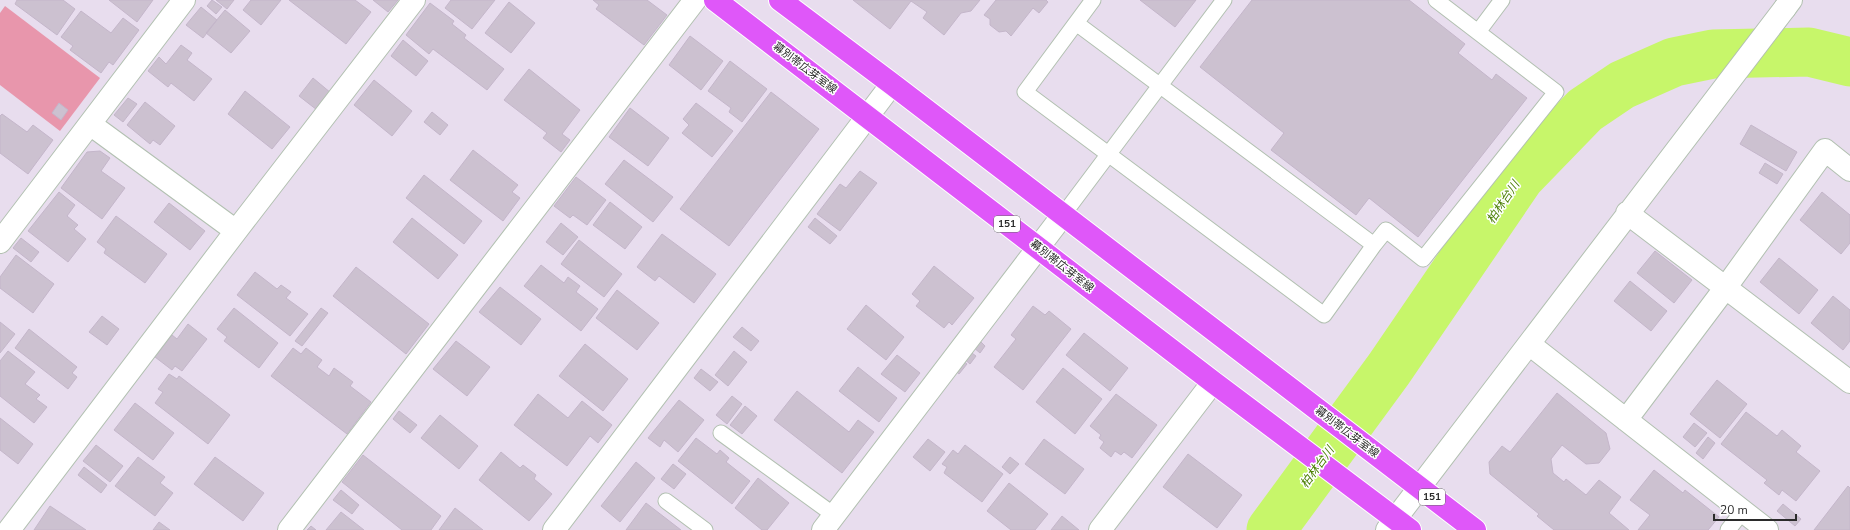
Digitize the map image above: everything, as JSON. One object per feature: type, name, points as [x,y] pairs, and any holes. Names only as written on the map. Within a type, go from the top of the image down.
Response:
[{"type":"main road","name":"幕別帯広芽室線","points":[[715,0],[1213,382],[1365,496],[1398,526]]},
{"type":"main road","name":"幕別帯広芽室線","points":[[780,0],[1475,530]]},
{"type":"street","points":[[0,242],[184,0]]},
{"type":"street","points":[[9,530],[414,0]]},
{"type":"street","points":[[289,530],[695,0]]},
{"type":"street","points":[[1398,526],[1419,487],[1788,4]]},
{"type":"street","points":[[562,527],[892,84]]},
{"type":"street","points":[[90,124],[236,231]]},
{"type":"street","points":[[1626,420],[1726,287],[1825,150],[1850,170]]},
{"type":"street","points":[[1627,213],[1850,382]]},
{"type":"street","points":[[829,523],[1063,215]]},
{"type":"street","points":[[1529,344],[1767,530]]},
{"type":"street","points":[[1100,530],[1213,382]]},
{"type":"lane","points":[[1093,0],[1025,92],[1324,314],[1386,230],[1423,259],[1556,92],[1436,0]]},
{"type":"lane","points":[[1063,215],[1224,0]]},
{"type":"lane","points":[[1478,32],[1502,0]]},
{"type":"lane","points":[[1076,23],[1374,245]]},
{"type":"lane","points":[[721,433],[829,523]]},
{"type":"lane","points":[[666,501],[705,530]]},
{"type":"lane","points":[[1728,530],[1743,511]]},
{"type":"shaded area","points":[[5,6],[100,78],[60,131],[0,85],[0,13]]},
{"type":"building","points":[[17,0],[63,0],[75,9],[57,35],[15,4]]},
{"type":"building","points":[[109,0],[153,0],[137,22]]},
{"type":"building","points":[[212,0],[222,7],[216,14],[207,6]]},
{"type":"building","points":[[216,0],[234,0],[227,9]]},
{"type":"building","points":[[251,0],[281,0],[261,25],[243,10]]},
{"type":"building","points":[[289,0],[355,0],[371,12],[346,44]]},
{"type":"building","points":[[373,0],[398,0],[388,12]]},
{"type":"building","points":[[451,0],[495,0],[472,29],[445,8]]},
{"type":"building","points":[[593,0],[647,0],[667,15],[644,45],[596,9],[599,5]]},
{"type":"building","points":[[853,0],[980,0],[971,11],[961,13],[944,35],[923,18],[927,12],[911,1],[890,29]]},
{"type":"building","points":[[996,0],[1046,0],[1048,2],[1039,13],[1033,8],[1011,36],[1006,31],[999,32],[990,25],[990,19],[984,15]]},
{"type":"building","points":[[1140,0],[1196,0],[1175,27]]},
{"type":"building","points":[[1252,0],[1409,0],[1465,44],[1458,53],[1492,80],[1496,74],[1527,98],[1418,237],[1369,198],[1356,215],[1271,150],[1284,133],[1200,67]]},
{"type":"building","points":[[509,2],[535,23],[511,53],[485,33]]},
{"type":"building","points":[[430,3],[454,21],[452,24],[466,35],[464,38],[504,69],[487,90],[433,49],[429,54],[406,35]]},
{"type":"building","points":[[201,7],[217,20],[203,38],[186,25]]},
{"type":"building","points":[[225,10],[250,31],[231,53],[206,33]]},
{"type":"building","points":[[81,11],[111,33],[123,18],[139,30],[113,65],[109,62],[101,73],[70,50],[73,46],[61,37]]},
{"type":"building","points":[[690,36],[723,61],[701,90],[669,65]]},
{"type":"building","points":[[403,40],[428,61],[416,76],[391,56]]},
{"type":"building","points":[[181,45],[192,53],[187,60],[212,79],[194,101],[171,83],[168,87],[148,71],[159,57],[166,64]]},
{"type":"building","points":[[730,61],[767,89],[742,122],[729,112],[731,108],[708,91]]},
{"type":"building","points":[[529,69],[580,110],[562,134],[570,140],[561,152],[543,138],[547,133],[504,100]]},
{"type":"building","points":[[313,78],[331,93],[317,110],[299,96]]},
{"type":"building","points":[[374,80],[412,111],[392,136],[354,105]]},
{"type":"building","points":[[245,91],[290,127],[272,149],[228,114]]},
{"type":"building","points":[[771,92],[819,129],[729,246],[680,209]]},
{"type":"building","points":[[128,98],[137,104],[123,122],[114,115]]},
{"type":"building","points":[[145,102],[175,126],[160,145],[153,140],[150,144],[127,125]]},
{"type":"building","points":[[59,103],[68,110],[61,120],[52,113]]},
{"type":"building","points":[[696,103],[733,131],[712,157],[682,133],[689,125],[683,119]]},
{"type":"building","points":[[630,108],[669,138],[648,166],[609,137]]},
{"type":"building","points":[[432,112],[448,125],[440,135],[424,122]]},
{"type":"building","points":[[2,114],[27,132],[33,125],[53,140],[28,174],[0,153],[0,116]]},
{"type":"building","points":[[1751,125],[1797,152],[1786,171],[1740,144]]},
{"type":"building","points":[[473,150],[518,185],[512,192],[520,198],[503,221],[450,180]]},
{"type":"building","points":[[100,151],[110,158],[101,171],[125,188],[102,219],[61,188],[87,152]]},
{"type":"building","points":[[624,160],[673,197],[653,222],[605,184]]},
{"type":"building","points":[[1765,163],[1783,174],[1777,184],[1759,173]]},
{"type":"building","points":[[860,171],[877,183],[840,231],[817,214],[840,184],[846,188]]},
{"type":"building","points":[[424,175],[482,221],[464,244],[406,198]]},
{"type":"building","points":[[576,177],[606,200],[587,225],[573,215],[570,218],[554,206]]},
{"type":"building","points":[[59,192],[75,205],[67,216],[78,225],[74,229],[86,239],[68,262],[28,231]]},
{"type":"building","points":[[1822,192],[1850,215],[1850,243],[1841,254],[1800,220]]},
{"type":"building","points":[[610,202],[642,227],[625,249],[593,225]]},
{"type":"building","points":[[169,203],[205,231],[190,250],[154,222]]},
{"type":"building","points":[[116,216],[167,254],[145,283],[104,253],[106,249],[97,242]]},
{"type":"building","points":[[412,218],[458,255],[438,279],[393,242]]},
{"type":"building","points":[[815,218],[837,236],[830,244],[808,227]]},
{"type":"building","points":[[561,223],[578,237],[563,255],[546,242]]},
{"type":"building","points":[[662,234],[716,274],[694,303],[659,276],[655,281],[637,267]]},
{"type":"building","points":[[21,238],[39,252],[31,262],[13,248]]},
{"type":"building","points":[[579,240],[622,274],[604,297],[561,264]]},
{"type":"building","points":[[1655,251],[1692,280],[1674,303],[1637,273]]},
{"type":"building","points":[[16,255],[54,284],[33,313],[0,288],[0,277]]},
{"type":"building","points":[[1779,258],[1818,290],[1799,314],[1760,282]]},
{"type":"building","points":[[541,265],[564,283],[568,277],[580,286],[576,292],[598,309],[581,331],[524,286]]},
{"type":"building","points":[[934,266],[974,298],[952,325],[949,322],[944,328],[916,306],[920,301],[912,294]]},
{"type":"building","points":[[356,267],[429,324],[406,354],[333,296]]},
{"type":"building","points":[[255,272],[277,289],[281,285],[291,292],[286,298],[308,314],[290,336],[237,295]]},
{"type":"building","points":[[1630,281],[1667,311],[1651,331],[1614,301]]},
{"type":"building","points":[[500,287],[541,319],[521,345],[479,312]]},
{"type":"building","points":[[617,290],[659,323],[637,350],[596,318]]},
{"type":"building","points":[[1833,296],[1850,310],[1850,341],[1843,350],[1811,323]]},
{"type":"building","points":[[866,305],[904,337],[886,360],[847,329]]},
{"type":"building","points":[[1033,306],[1045,315],[1049,311],[1071,329],[1023,390],[994,367],[1016,339],[1011,335]]},
{"type":"building","points":[[234,308],[278,343],[259,368],[224,341],[227,337],[217,329]]},
{"type":"building","points":[[321,308],[328,313],[302,346],[295,341]]},
{"type":"building","points":[[102,316],[119,329],[107,345],[89,332]]},
{"type":"building","points":[[0,322],[15,334],[0,353]]},
{"type":"building","points":[[188,324],[207,339],[182,371],[175,366],[172,370],[155,357],[172,335],[177,339]]},
{"type":"building","points":[[742,327],[759,341],[751,351],[733,337]]},
{"type":"building","points":[[29,329],[77,367],[72,373],[77,377],[68,389],[15,348]]},
{"type":"building","points":[[1084,333],[1128,368],[1110,391],[1066,355]]},
{"type":"building","points":[[979,340],[985,346],[980,353],[973,347]]},
{"type":"building","points":[[456,341],[490,367],[467,396],[433,369]]},
{"type":"building","points":[[585,344],[628,379],[603,411],[559,376]]},
{"type":"building","points":[[293,348],[301,354],[306,348],[322,360],[317,367],[329,376],[334,368],[353,382],[350,386],[371,402],[347,434],[271,376]]},
{"type":"building","points":[[8,351],[35,372],[25,384],[40,395],[36,399],[47,407],[34,423],[0,396],[0,361]]},
{"type":"building","points":[[734,351],[747,362],[728,386],[715,375]]},
{"type":"building","points":[[969,351],[976,356],[970,364],[963,358]]},
{"type":"building","points":[[897,355],[920,373],[905,392],[881,374]]},
{"type":"building","points":[[960,358],[967,364],[959,374],[952,368]]},
{"type":"building","points":[[858,367],[897,398],[879,422],[839,391]]},
{"type":"building","points":[[1063,368],[1102,399],[1075,434],[1036,402]]},
{"type":"building","points":[[701,369],[718,382],[710,391],[694,378]]},
{"type":"building","points":[[169,374],[177,379],[179,376],[230,415],[208,444],[155,403],[163,392],[158,389]]},
{"type":"building","points":[[1717,380],[1747,404],[1720,438],[1690,414]]},
{"type":"building","points":[[797,391],[849,432],[858,420],[874,432],[842,473],[774,420]]},
{"type":"building","points":[[1557,393],[1606,433],[1610,449],[1599,463],[1586,464],[1562,445],[1551,459],[1553,473],[1564,482],[1566,479],[1586,495],[1599,480],[1621,497],[1609,513],[1629,530],[1554,530],[1537,516],[1539,514],[1490,474],[1489,462],[1502,446],[1510,452]]},
{"type":"building","points":[[538,394],[568,418],[582,401],[612,425],[598,443],[590,436],[567,466],[514,425]]},
{"type":"building","points":[[1116,394],[1157,425],[1132,458],[1124,452],[1121,455],[1115,451],[1111,457],[1100,448],[1104,442],[1099,438],[1101,435],[1090,426]]},
{"type":"building","points":[[732,396],[742,404],[727,424],[716,415]]},
{"type":"building","points":[[679,400],[704,420],[678,452],[664,440],[660,447],[648,438]]},
{"type":"building","points":[[135,403],[174,433],[153,460],[114,430]]},
{"type":"building","points":[[745,406],[757,416],[742,434],[730,425]]},
{"type":"building","points":[[399,411],[417,425],[410,433],[393,419]]},
{"type":"building","points":[[1746,412],[1777,436],[1782,430],[1801,446],[1796,452],[1820,471],[1796,501],[1782,490],[1779,495],[1764,483],[1767,480],[1721,444]]},
{"type":"building","points":[[440,415],[478,446],[459,469],[421,438]]},
{"type":"building","points":[[0,418],[33,444],[18,464],[0,450]]},
{"type":"building","points":[[1694,423],[1707,433],[1695,447],[1683,437]]},
{"type":"building","points":[[1708,437],[1715,443],[1703,459],[1696,453]]},
{"type":"building","points":[[696,438],[717,454],[720,450],[729,458],[726,462],[750,481],[732,504],[678,461]]},
{"type":"building","points":[[928,439],[945,452],[930,471],[913,457]]},
{"type":"building","points":[[1044,439],[1084,469],[1065,494],[1025,464]]},
{"type":"building","points":[[96,445],[123,466],[110,482],[83,461]]},
{"type":"building","points":[[965,445],[1003,474],[982,502],[944,473],[947,467],[942,464],[953,450],[958,454]]},
{"type":"building","points":[[501,452],[520,468],[523,465],[536,475],[534,479],[552,494],[529,521],[479,480]]},
{"type":"building","points":[[1188,454],[1242,495],[1217,528],[1163,487]]},
{"type":"building","points":[[363,455],[441,516],[431,530],[402,530],[342,482]]},
{"type":"building","points":[[138,457],[165,477],[160,483],[173,493],[155,516],[115,486]]},
{"type":"building","points":[[215,457],[264,493],[243,521],[194,484]]},
{"type":"building","points":[[1010,457],[1019,464],[1010,474],[1002,467]]},
{"type":"building","points":[[636,462],[655,478],[620,522],[601,506]]},
{"type":"building","points":[[673,464],[686,474],[674,489],[661,479]]},
{"type":"building","points":[[84,467],[107,485],[101,493],[78,475]]},
{"type":"building","points":[[1654,470],[1683,493],[1685,490],[1719,517],[1708,530],[1638,530],[1650,515],[1630,500]]},
{"type":"building","points":[[758,478],[789,503],[767,530],[762,530],[735,508]]},
{"type":"building","points":[[1009,483],[1048,514],[1035,530],[1011,530],[987,511]]},
{"type":"building","points":[[1848,486],[1850,488],[1850,530],[1814,530]]},
{"type":"building","points":[[341,490],[359,505],[352,514],[333,500]]},
{"type":"building","points":[[646,503],[681,530],[626,530]]},
{"type":"building","points":[[1783,504],[1801,519],[1795,526],[1777,511]]},
{"type":"building","points":[[50,506],[86,530],[34,530]]},
{"type":"building","points":[[455,508],[483,530],[439,530]]},
{"type":"building","points":[[341,512],[364,530],[326,530]]},
{"type":"building","points":[[1062,516],[1079,530],[1051,530]]},
{"type":"building","points":[[159,522],[170,530],[153,530]]},
{"type":"building","points":[[311,526],[316,530],[307,530]]},
{"type":"waterway","name":"柏林台川","points":[[1271,530],[1389,369],[1520,177],[1585,110],[1622,85],[1674,62],[1713,54],[1809,52],[1850,62]]}]
